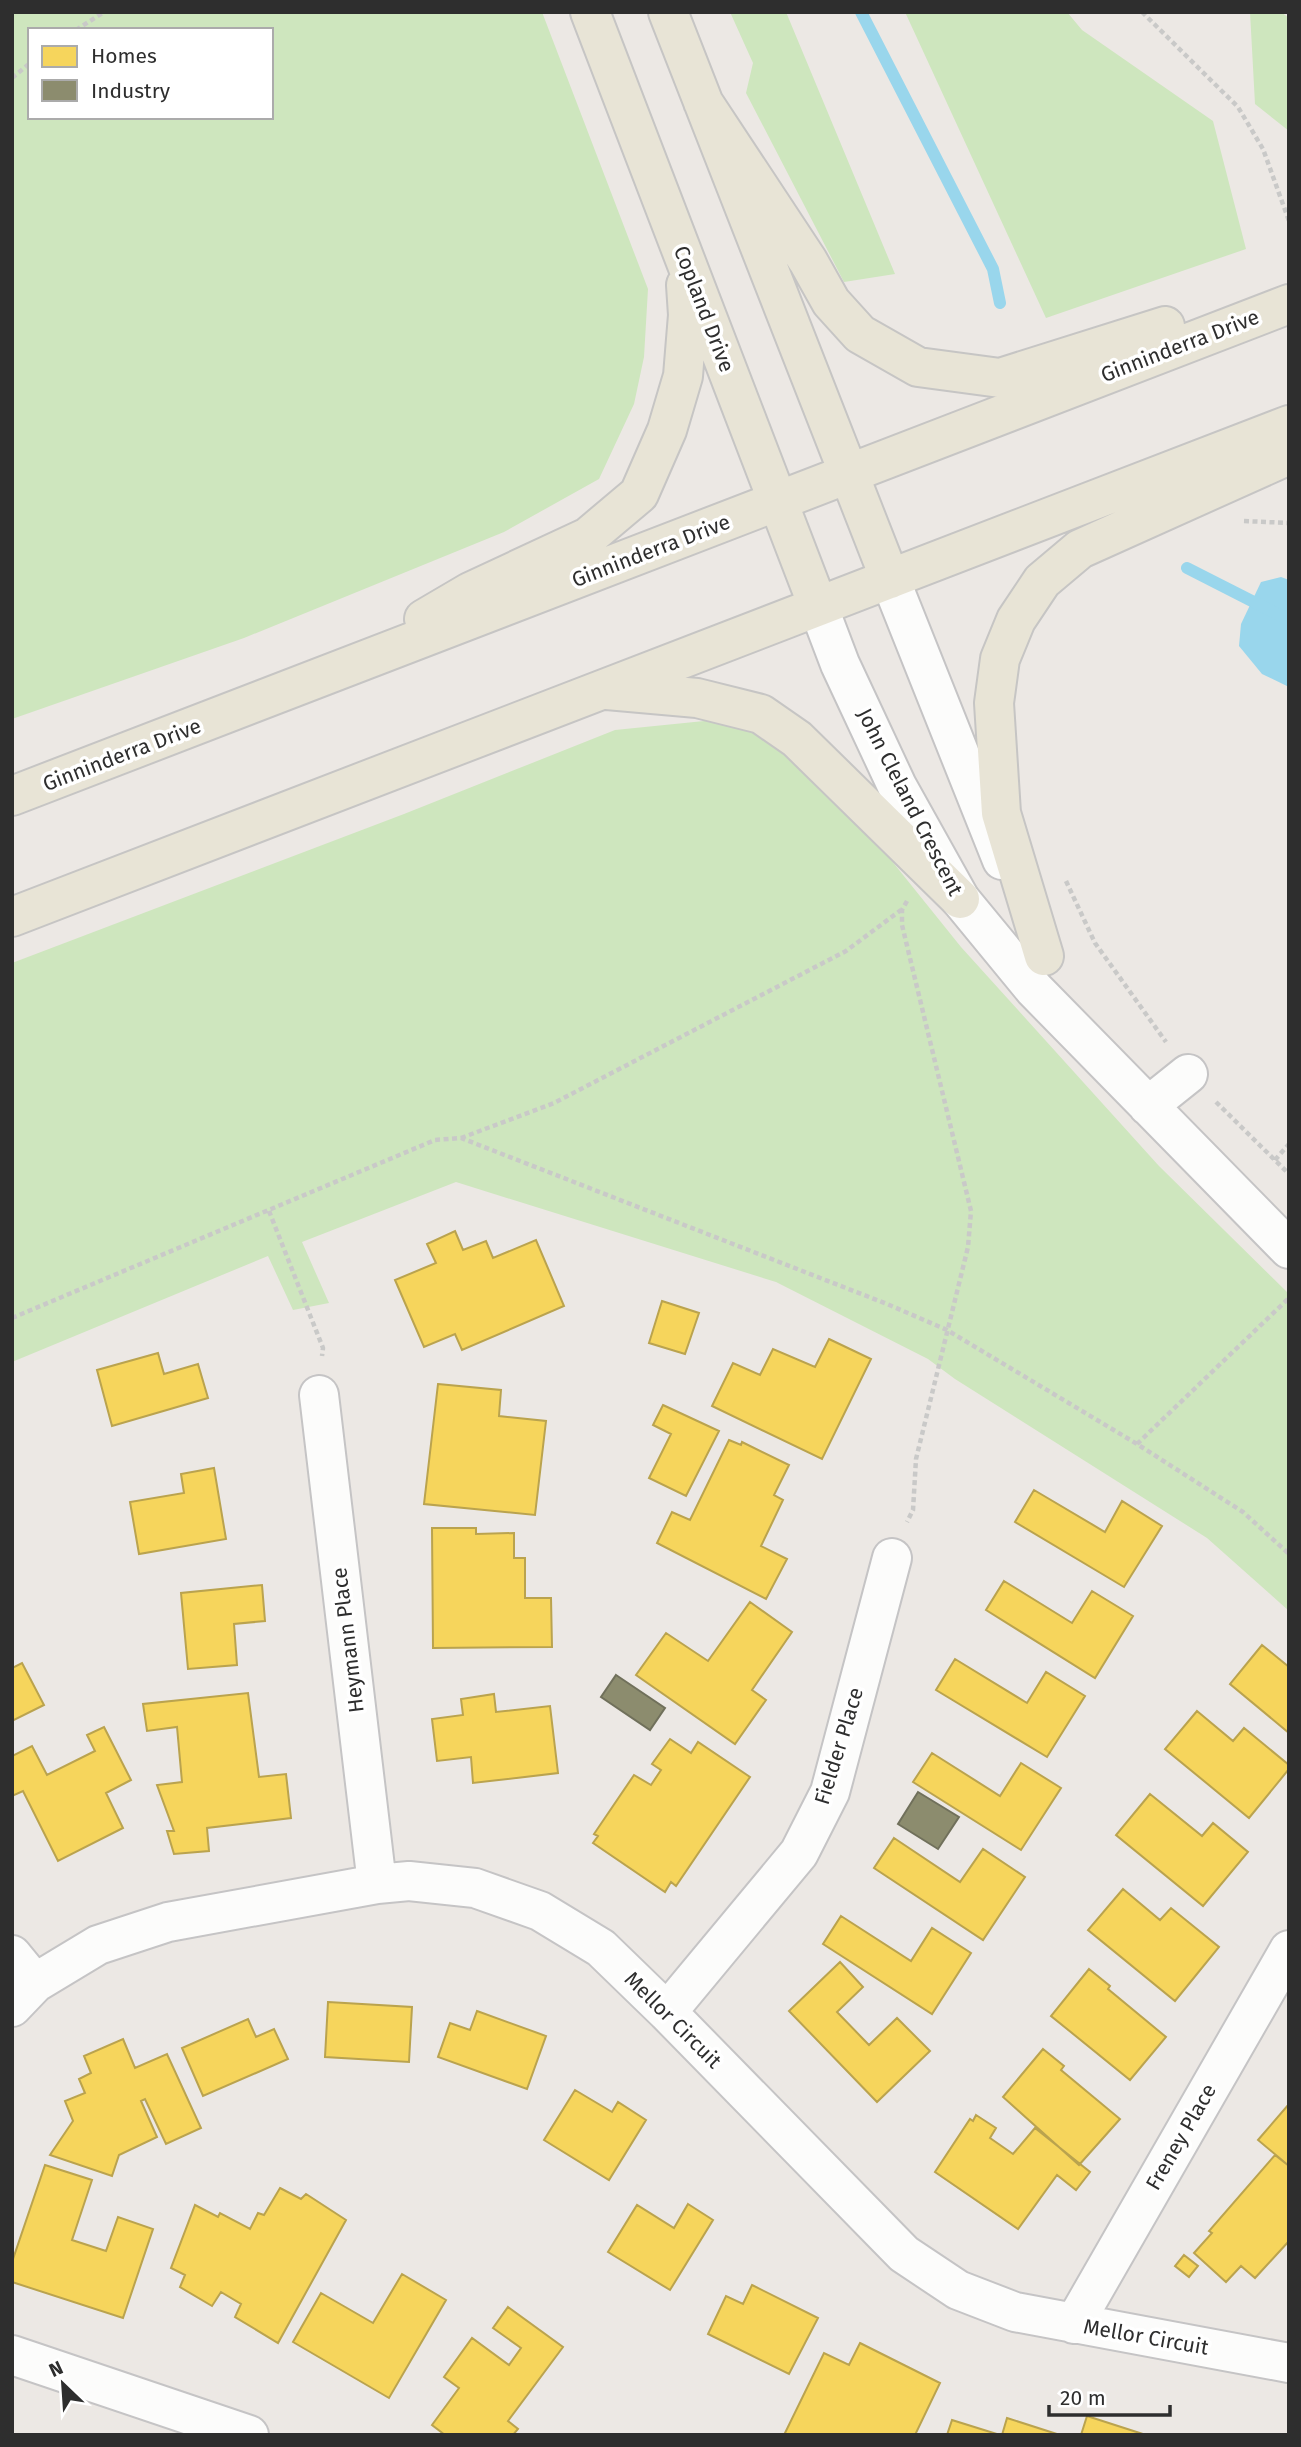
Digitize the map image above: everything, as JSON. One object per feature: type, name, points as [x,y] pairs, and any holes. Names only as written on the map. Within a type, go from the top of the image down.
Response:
[{"type":"main road","name":"Copland Drive","points":[[590,12],[818,606]]},
{"type":"main road","points":[[667,12],[890,579]]},
{"type":"main road","points":[[703,102],[808,261],[831,302],[860,334],[918,367],[1000,379],[1285,297]]},
{"type":"main road","points":[[332,674],[470,592],[588,537],[639,494],[667,430],[683,376],[688,315],[685,257]]},
{"type":"main road","name":"Ginninderra Drive","points":[[12,796],[849,474],[1285,297]]},
{"type":"main road","points":[[12,917],[1289,425]]},
{"type":"main road","points":[[1044,956],[1001,813],[994,703],[1000,659],[1016,620],[1042,581],[1080,549],[1289,456]]},
{"type":"main road","points":[[602,689],[697,698],[761,714],[797,739],[947,887]]},
{"type":"street","name":"John Cleland Crescent","points":[[890,579],[994,842],[1044,956],[1116,1073]]},
{"type":"street","name":"John Cleland Crescent","points":[[818,606],[840,664],[947,887],[1034,989],[1289,1249]]},
{"type":"street","points":[[1147,1106],[1188,1074]]},
{"type":"street","name":"Heymann Place","points":[[318,1395],[377,1884]]},
{"type":"street","name":"Fielder Place","points":[[667,2012],[799,1853],[830,1792],[892,1558]]},
{"type":"street","name":"Mellor Circuit","points":[[20,1982],[98,1945],[168,1922],[377,1884],[409,1881],[475,1888],[540,1911],[601,1948],[905,2254],[958,2290],[1015,2312],[1289,2363]]},
{"type":"street","name":"Freney Place","points":[[1073,2324],[1289,1950]]},
{"type":"street","points":[[12,2355],[248,2435]]},
{"type":"path","points":[[79,28],[104,12]]},
{"type":"path","points":[[1142,12],[1238,107],[1263,149],[1289,221]]},
{"type":"path","points":[[12,78],[28,65]]},
{"type":"path","points":[[1234,523],[1246,520],[1289,523]]},
{"type":"path","points":[[1066,880],[1095,943],[1188,1074],[1289,1174]]},
{"type":"path","points":[[12,1318],[435,1140],[461,1138],[554,1103],[846,951],[902,910],[914,888],[947,887]]},
{"type":"path","points":[[892,1558],[913,1510],[916,1459],[968,1247],[971,1211],[902,925],[902,910]]},
{"type":"path","points":[[461,1138],[947,1330],[1137,1444],[1243,1512],[1289,1554]]},
{"type":"path","points":[[1275,1160],[1289,1144]]},
{"type":"path","points":[[269,1211],[323,1348],[318,1395]]},
{"type":"path","points":[[1137,1444],[1289,1298]]},
{"type":"green space","points":[[12,12],[542,12],[648,289],[644,357],[634,404],[599,479],[504,532],[244,638],[12,719]]},
{"type":"green space","points":[[730,12],[786,12],[895,274],[844,282],[746,93],[753,63]]},
{"type":"green space","points":[[905,12],[1067,12],[1082,30],[1213,121],[1246,249],[1046,318]]},
{"type":"green space","points":[[1250,12],[1281,12],[1289,18],[1289,131],[1255,104]]},
{"type":"green space","points":[[724,719],[793,752],[854,814],[961,947],[1159,1166],[1289,1294],[1289,1611],[1207,1538],[955,1379],[928,1359],[776,1282],[456,1182],[302,1242],[329,1303],[293,1310],[268,1256],[12,1362],[12,963],[404,814],[615,730]]},
{"type":"water","points":[[1281,577],[1289,580],[1289,687],[1262,674],[1239,646],[1241,624],[1261,582]]},
{"type":"building: Homes","points":[[455,1231],[463,1250],[486,1241],[493,1258],[536,1240],[564,1306],[462,1350],[455,1334],[424,1347],[395,1280],[436,1263],[427,1244]]},
{"type":"building: Homes","points":[[662,1301],[699,1313],[685,1354],[649,1343]]},
{"type":"building: Homes","points":[[829,1339],[871,1359],[822,1459],[712,1406],[733,1363],[760,1375],[773,1349],[815,1367]]},
{"type":"building: Homes","points":[[158,1353],[164,1374],[198,1364],[208,1398],[112,1426],[97,1370]]},
{"type":"building: Homes","points":[[438,1384],[501,1390],[499,1416],[546,1421],[535,1515],[424,1504]]},
{"type":"building: Homes","points":[[663,1405],[719,1431],[686,1496],[649,1478],[671,1434],[653,1425]]},
{"type":"building: Homes","points":[[729,1440],[741,1445],[742,1442],[789,1465],[774,1495],[783,1500],[761,1546],[787,1559],[766,1599],[657,1543],[672,1512],[690,1520]]},
{"type":"building: Homes","points":[[214,1468],[226,1539],[139,1554],[130,1502],[184,1493],[181,1474]]},
{"type":"building: Homes","points":[[1034,1490],[1105,1532],[1122,1501],[1162,1526],[1124,1587],[1015,1522]]},
{"type":"building: Homes","points":[[432,1528],[476,1528],[476,1534],[514,1533],[514,1558],[525,1558],[525,1598],[551,1598],[552,1647],[433,1648]]},
{"type":"building: Homes","points":[[1004,1581],[1072,1623],[1092,1591],[1133,1616],[1095,1678],[986,1610]]},
{"type":"building: Homes","points":[[262,1585],[265,1621],[234,1624],[237,1665],[188,1669],[181,1593]]},
{"type":"building: Homes","points":[[750,1602],[792,1632],[752,1690],[766,1700],[735,1744],[636,1675],[666,1633],[708,1661]]},
{"type":"building: Homes","points":[[1262,1645],[1289,1667],[1289,1733],[1230,1684]]},
{"type":"building: Homes","points":[[955,1659],[1027,1703],[1046,1672],[1085,1696],[1047,1757],[936,1690]]},
{"type":"building: Homes","points":[[22,1663],[44,1705],[12,1721],[12,1668]]},
{"type":"building: Homes","points":[[248,1693],[259,1777],[286,1774],[291,1818],[207,1828],[209,1851],[174,1854],[167,1831],[174,1831],[157,1785],[182,1782],[177,1727],[147,1731],[143,1704]]},
{"type":"building: Homes","points":[[494,1694],[496,1712],[550,1706],[558,1773],[473,1783],[471,1757],[437,1761],[432,1719],[463,1715],[461,1699]]},
{"type":"building: Homes","points":[[1197,1711],[1233,1741],[1244,1728],[1289,1765],[1289,1769],[1249,1818],[1165,1749]]},
{"type":"building: Homes","points":[[104,1727],[131,1780],[106,1793],[123,1828],[58,1861],[23,1791],[12,1796],[12,1756],[32,1746],[47,1775],[95,1751],[87,1735]]},
{"type":"building: Homes","points":[[670,1739],[691,1753],[698,1742],[750,1777],[676,1886],[671,1882],[665,1892],[593,1843],[598,1836],[594,1834],[634,1775],[651,1785],[661,1770],[652,1764]]},
{"type":"building: Homes","points":[[932,1753],[1000,1796],[1021,1763],[1061,1788],[1021,1850],[913,1782]]},
{"type":"building: Homes","points":[[1150,1794],[1202,1836],[1213,1823],[1248,1852],[1203,1906],[1116,1835]]},
{"type":"building: Homes","points":[[894,1838],[960,1882],[983,1849],[1025,1877],[983,1940],[874,1868]]},
{"type":"building: Homes","points":[[1123,1889],[1160,1920],[1171,1908],[1219,1947],[1175,2001],[1088,1930]]},
{"type":"building: Homes","points":[[841,1916],[911,1961],[932,1928],[971,1953],[932,2014],[823,1944]]},
{"type":"building: Homes","points":[[840,1962],[863,1987],[837,2012],[869,2045],[897,2018],[930,2051],[877,2102],[789,2011]]},
{"type":"building: Homes","points":[[1089,1969],[1110,1986],[1108,1989],[1166,2037],[1130,2080],[1051,2016]]},
{"type":"building: Homes","points":[[328,2002],[412,2007],[409,2062],[325,2057]]},
{"type":"building: Homes","points":[[477,2011],[546,2036],[527,2089],[438,2057],[450,2023],[470,2030]]},
{"type":"building: Homes","points":[[248,2019],[256,2037],[274,2029],[288,2059],[203,2096],[182,2048]]},
{"type":"building: Homes","points":[[123,2039],[135,2068],[167,2054],[201,2128],[166,2144],[145,2099],[141,2101],[157,2137],[119,2155],[112,2176],[50,2155],[73,2121],[65,2101],[85,2093],[79,2079],[91,2073],[84,2056]]},
{"type":"building: Homes","points":[[1043,2049],[1064,2066],[1061,2070],[1120,2119],[1079,2165],[1003,2097]]},
{"type":"building: Homes","points":[[575,2090],[612,2112],[618,2102],[646,2120],[609,2180],[544,2140]]},
{"type":"building: Homes","points":[[1289,2104],[1289,2166],[1258,2140]]},
{"type":"building: Homes","points":[[976,2115],[996,2128],[990,2138],[1013,2154],[1035,2128],[1090,2172],[1076,2190],[1057,2175],[1018,2229],[935,2172],[970,2119],[973,2121]]},
{"type":"building: Homes","points":[[1275,2155],[1289,2166],[1289,2241],[1255,2278],[1241,2266],[1226,2282],[1194,2253],[1212,2233],[1209,2231]]},
{"type":"building: Homes","points":[[45,2165],[92,2180],[72,2240],[106,2251],[118,2217],[153,2229],[123,2318],[12,2282],[12,2262]]},
{"type":"building: Homes","points":[[280,2188],[301,2199],[306,2194],[346,2220],[278,2343],[235,2317],[241,2304],[221,2292],[212,2306],[180,2287],[185,2275],[171,2268],[195,2205],[218,2217],[220,2213],[250,2229],[258,2213],[264,2215]]},
{"type":"building: Homes","points":[[688,2204],[713,2220],[670,2290],[608,2252],[637,2205],[674,2228]]},
{"type":"building: Homes","points":[[1184,2255],[1198,2266],[1189,2277],[1175,2266]]},
{"type":"building: Homes","points":[[402,2274],[446,2300],[389,2398],[293,2342],[321,2293],[373,2323]]},
{"type":"building: Homes","points":[[752,2285],[818,2318],[789,2374],[708,2334],[726,2296],[743,2304]]},
{"type":"building: Homes","points":[[508,2307],[563,2347],[508,2421],[518,2429],[513,2435],[445,2435],[432,2425],[459,2388],[444,2377],[472,2338],[509,2365],[521,2348],[493,2328]]},
{"type":"building: Homes","points":[[860,2343],[940,2383],[915,2435],[784,2435],[824,2353],[849,2365]]},
{"type":"building: Homes","points":[[1087,2416],[1146,2435],[1081,2435]]},
{"type":"building: Homes","points":[[1007,2418],[1060,2435],[1002,2435]]},
{"type":"building: Homes","points":[[952,2420],[1000,2435],[947,2435]]},
{"type":"building: Industry","points":[[616,1675],[665,1708],[650,1730],[601,1697]]},
{"type":"building: Industry","points":[[918,1792],[959,1817],[938,1849],[898,1824]]},
{"type":"waterway","points":[[861,12],[993,269],[1000,303]]},
{"type":"waterway","points":[[1187,568],[1289,620]]}]
